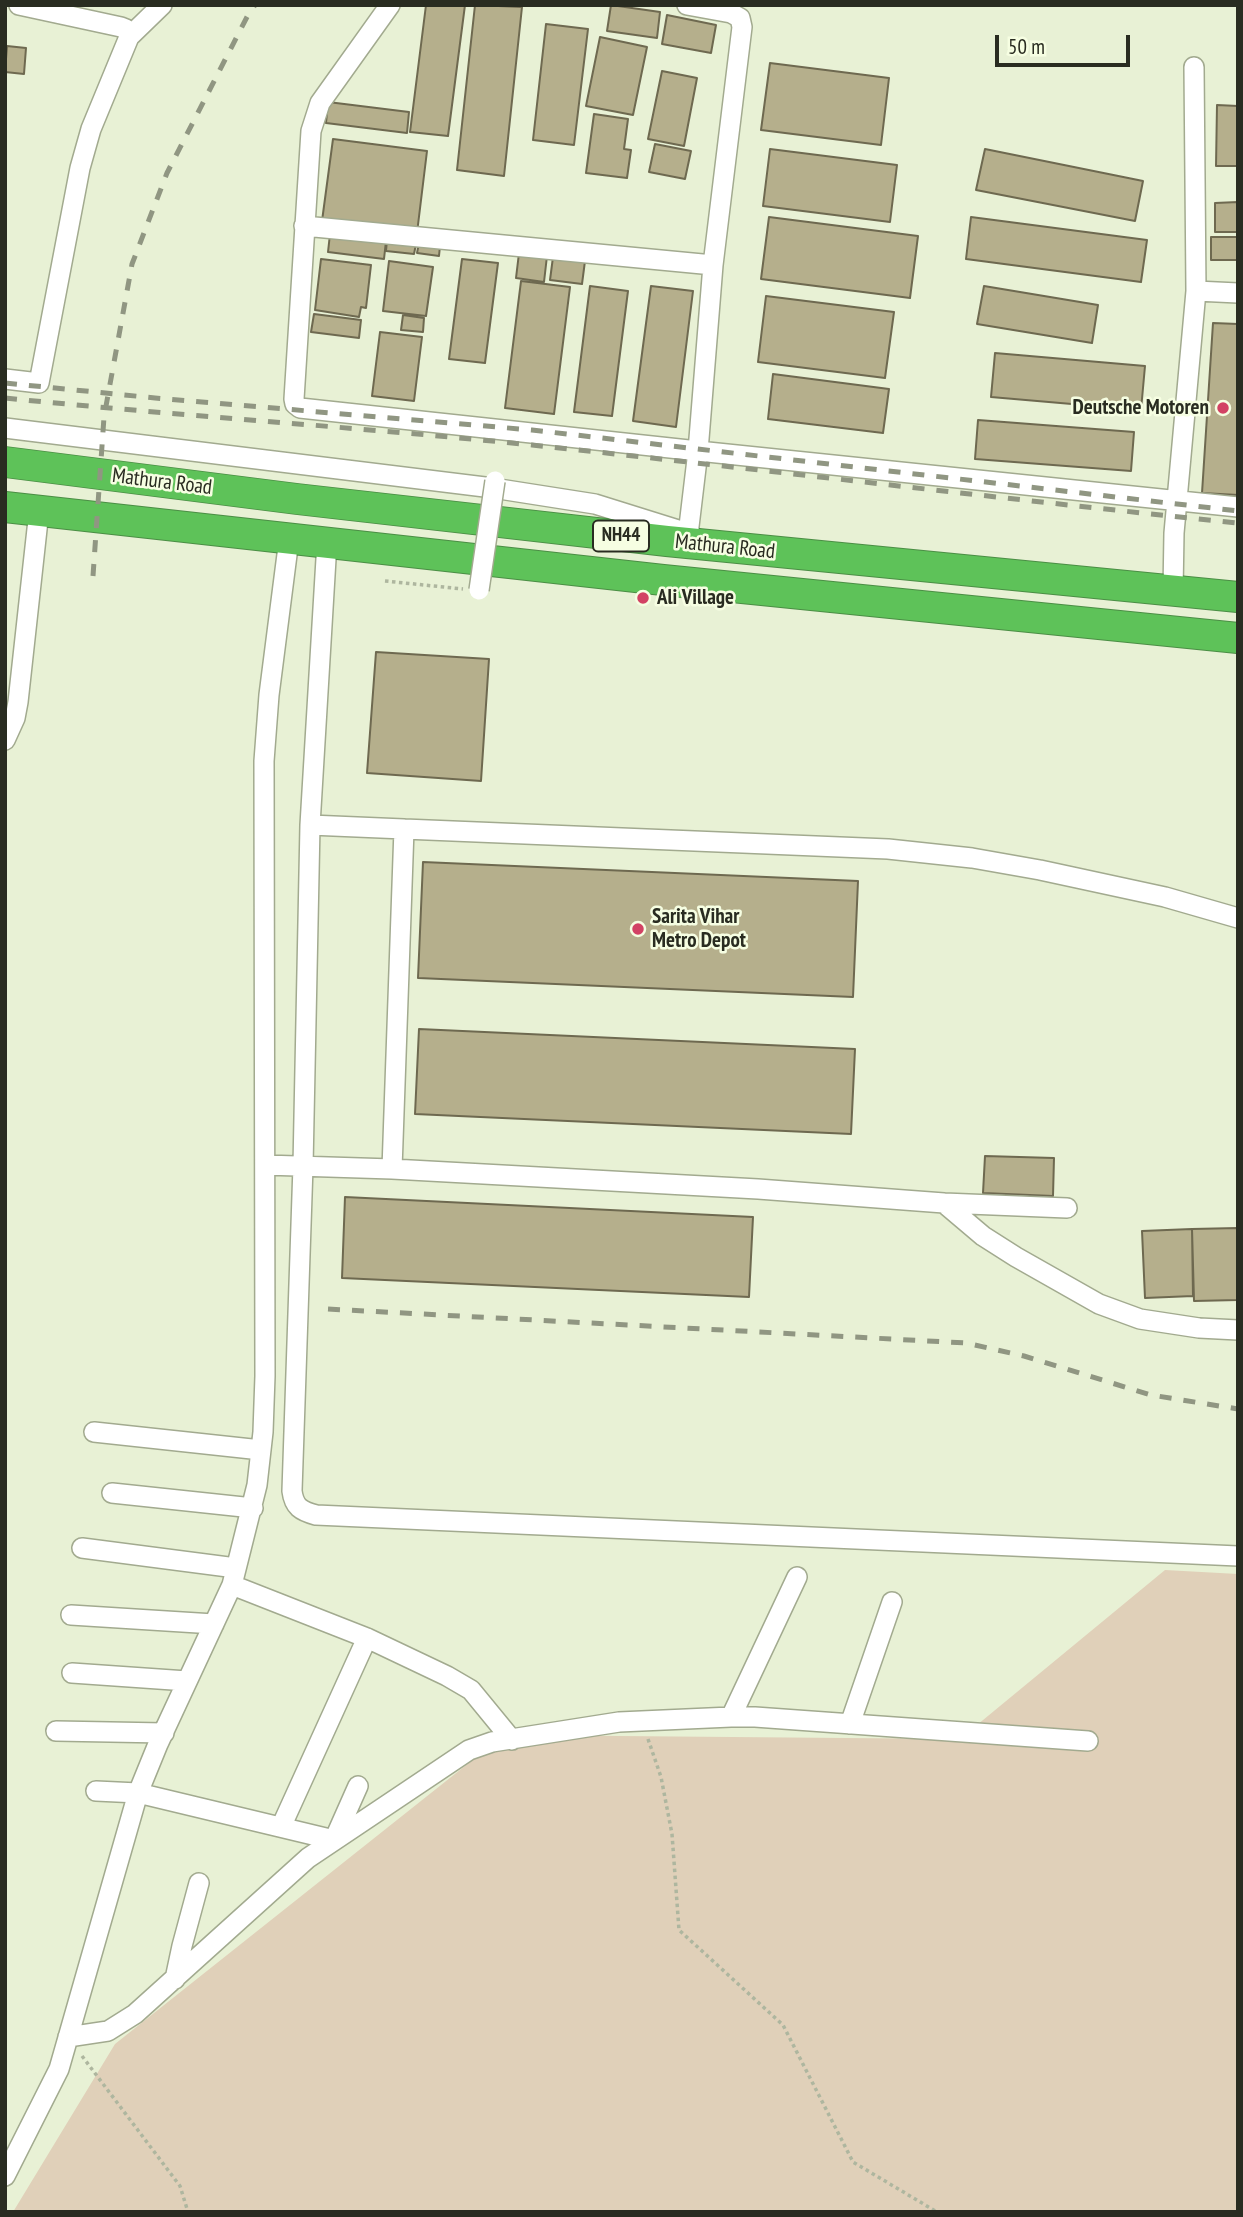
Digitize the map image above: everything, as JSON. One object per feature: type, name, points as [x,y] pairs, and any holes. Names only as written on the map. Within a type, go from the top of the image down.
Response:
[{"type":"highway","name":"Mathura Road","points":[[5,462],[297,499],[688,538],[737,548],[1238,597]]},
{"type":"highway","name":"Mathura Road","points":[[5,507],[663,580],[1238,638]]},
{"type":"street","points":[[19,5],[121,27],[126,29],[129,37]]},
{"type":"street","points":[[5,379],[39,383],[80,168],[90,130],[129,37],[162,5]]},
{"type":"street","points":[[390,5],[320,103],[311,131],[294,399],[300,408],[1238,507]]},
{"type":"street","points":[[5,428],[493,488],[595,504],[688,538],[713,265],[742,27],[740,19],[731,13],[687,5]]},
{"type":"street","points":[[1173,591],[1174,533],[1196,291],[1194,67]]},
{"type":"street","points":[[304,226],[713,265]]},
{"type":"street","points":[[1196,291],[1238,293]]},
{"type":"street","points":[[479,590],[495,481]]},
{"type":"street","points":[[5,740],[15,718],[18,702],[39,511]]},
{"type":"street","points":[[5,2176],[59,2069],[138,1793],[234,1576],[253,1508],[261,1450],[265,1376],[264,761],[269,695],[289,539]]},
{"type":"street","points":[[327,542],[310,825],[303,1166],[292,1491],[293,1501],[298,1508],[316,1515],[1238,1556]]},
{"type":"street","points":[[310,825],[874,848],[948,855],[1040,870],[1166,897],[1238,918]]},
{"type":"street","points":[[392,1169],[404,829]]},
{"type":"street","points":[[265,1165],[392,1169],[758,1189],[944,1203],[1067,1208]]},
{"type":"street","points":[[944,1203],[983,1236],[1099,1304],[1140,1319],[1199,1328],[1238,1330]]},
{"type":"street","points":[[94,1432],[261,1450]]},
{"type":"street","points":[[112,1493],[253,1508]]},
{"type":"street","points":[[82,1548],[234,1576],[447,1676],[471,1690],[512,1740]]},
{"type":"street","points":[[731,1717],[797,1577]]},
{"type":"street","points":[[850,1724],[892,1602]]},
{"type":"street","points":[[71,1615],[214,1624]]},
{"type":"street","points":[[281,1827],[367,1638]]},
{"type":"street","points":[[72,1673],[187,1681]]},
{"type":"street","points":[[68,2037],[108,2031],[135,2014],[309,1858],[469,1750],[492,1742],[620,1722],[731,1717],[1088,1741]]},
{"type":"street","points":[[55,1731],[164,1733]]},
{"type":"street","points":[[334,1840],[358,1786]]},
{"type":"street","points":[[96,1791],[138,1793],[334,1840]]},
{"type":"street","points":[[175,1979],[199,1883]]},
{"type":"path","points":[[385,581],[479,590]]},
{"type":"path","points":[[642,1721],[661,1777],[672,1834],[679,1930],[783,2025],[853,2162],[937,2212]]},
{"type":"path","points":[[68,2037],[180,2186],[188,2212]]},
{"type":"shaded area","points":[[1165,1570],[1238,1574],[1238,2212],[13,2212],[115,2044],[504,1735],[960,1739]]},
{"type":"building","points":[[426,5],[465,5],[448,136],[410,132]]},
{"type":"building","points":[[475,5],[522,7],[504,176],[457,170]]},
{"type":"building","points":[[611,5],[660,12],[657,38],[607,31]]},
{"type":"building","points":[[667,15],[716,25],[711,53],[662,44]]},
{"type":"building","points":[[546,24],[588,29],[574,145],[533,140]]},
{"type":"building","points":[[600,37],[647,47],[633,115],[586,106]]},
{"type":"building","points":[[7,46],[26,48],[24,74],[5,72]]},
{"type":"building","points":[[770,63],[889,78],[881,145],[761,130]]},
{"type":"building","points":[[662,71],[697,78],[684,146],[648,139]]},
{"type":"building","points":[[328,102],[409,112],[407,133],[326,123]]},
{"type":"building","points":[[1217,105],[1238,106],[1238,166],[1216,166]]},
{"type":"building","points":[[594,114],[628,119],[624,149],[631,150],[627,178],[586,173]]},
{"type":"building","points":[[333,139],[427,151],[417,233],[322,221]]},
{"type":"building","points":[[655,144],[691,151],[685,179],[649,172]]},
{"type":"building","points":[[770,149],[897,165],[890,222],[763,206]]},
{"type":"building","points":[[985,149],[1143,181],[1135,221],[976,190]]},
{"type":"building","points":[[1238,202],[1238,232],[1215,232],[1215,203]]},
{"type":"building","points":[[769,217],[918,236],[910,298],[761,279]]},
{"type":"building","points":[[971,217],[1147,240],[1141,282],[966,259]]},
{"type":"building","points":[[330,234],[386,241],[384,259],[328,252]]},
{"type":"building","points":[[1211,237],[1238,237],[1238,260],[1211,260]]},
{"type":"building","points":[[387,240],[416,244],[414,254],[386,251]]},
{"type":"building","points":[[419,243],[440,246],[439,256],[417,253]]},
{"type":"building","points":[[519,253],[547,256],[544,282],[516,278]]},
{"type":"building","points":[[553,257],[585,261],[582,284],[550,280]]},
{"type":"building","points":[[321,259],[371,265],[366,308],[361,307],[359,317],[315,310]]},
{"type":"building","points":[[462,259],[498,263],[485,363],[449,359]]},
{"type":"building","points":[[389,261],[433,267],[426,316],[383,311]]},
{"type":"building","points":[[521,281],[570,287],[554,414],[505,408]]},
{"type":"building","points":[[590,286],[628,291],[612,416],[574,412]]},
{"type":"building","points":[[651,286],[693,291],[676,427],[633,421]]},
{"type":"building","points":[[984,286],[1098,305],[1092,343],[977,324]]},
{"type":"building","points":[[766,296],[894,312],[885,378],[758,362]]},
{"type":"building","points":[[314,314],[361,320],[359,338],[311,332]]},
{"type":"building","points":[[403,315],[424,318],[423,332],[401,330]]},
{"type":"building","name":"Deutsche Motoren","points":[[1213,323],[1238,324],[1238,495],[1202,493]]},
{"type":"building","points":[[380,332],[422,337],[414,401],[372,396]]},
{"type":"building","points":[[995,353],[1145,366],[1141,410],[991,397]]},
{"type":"building","points":[[773,374],[889,389],[883,433],[768,419]]},
{"type":"building","points":[[978,420],[1134,432],[1131,471],[975,459]]},
{"type":"building","points":[[376,652],[489,659],[481,781],[367,773]]},
{"type":"building","name":"Sarita Vihar Metro Depot","points":[[423,862],[858,881],[853,997],[418,978]]},
{"type":"building","points":[[419,1029],[855,1049],[851,1134],[415,1114]]},
{"type":"building","points":[[985,1156],[1054,1158],[1053,1196],[983,1193]]},
{"type":"building","points":[[345,1197],[753,1217],[749,1297],[342,1278]]},
{"type":"building","points":[[1238,1228],[1238,1300],[1194,1301],[1192,1229]]},
{"type":"building","points":[[1192,1229],[1193,1296],[1145,1298],[1142,1231]]},
{"type":"railway","points":[[93,576],[104,417],[132,264],[167,173],[255,5]]},
{"type":"railway","points":[[5,383],[532,430],[1238,511]]},
{"type":"railway","points":[[5,398],[532,445],[1238,523]]},
{"type":"railway","points":[[328,1309],[966,1343],[1024,1356],[1151,1395],[1238,1409]]},
{"type":"place","name":"Deutsche Motoren","points":[[1223,408]]},
{"type":"place","name":"Ali Village","points":[[643,598]]},
{"type":"place","name":"Sarita Vihar Metro Depot","points":[[638,929]]}]
